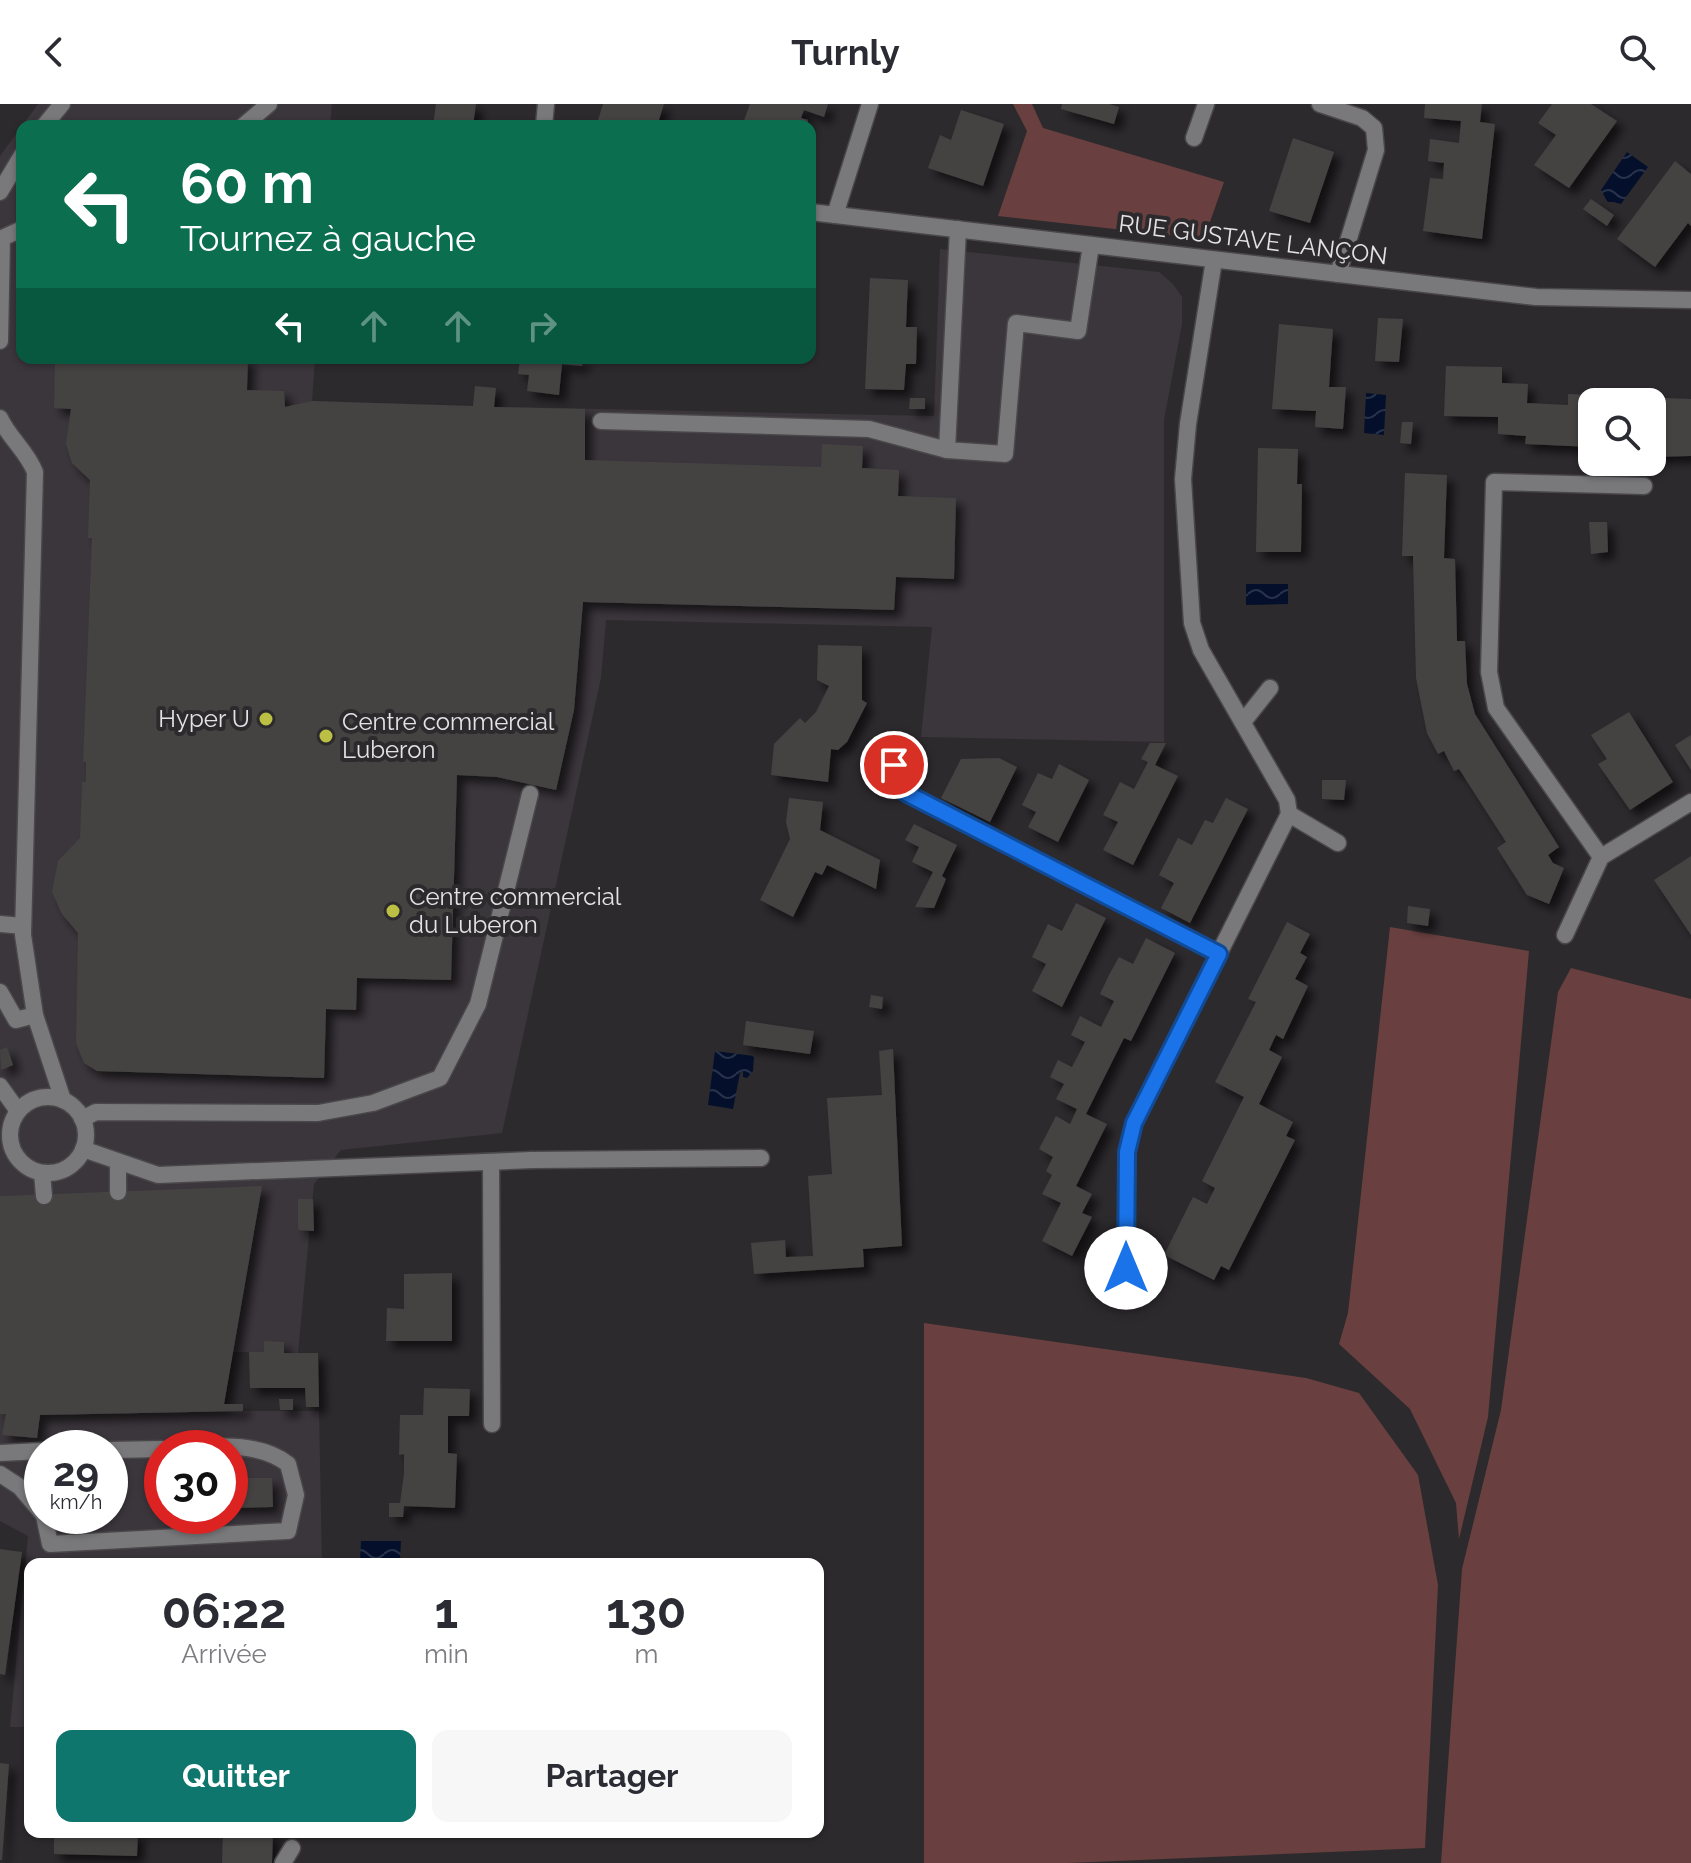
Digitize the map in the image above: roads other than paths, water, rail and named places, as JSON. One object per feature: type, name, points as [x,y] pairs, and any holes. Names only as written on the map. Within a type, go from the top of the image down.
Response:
[{"type":"street","points":[[49,120],[62,104]]},
{"type":"street","points":[[835,215],[870,104]]},
{"type":"street","points":[[1194,138],[1206,104]]},
{"type":"street","points":[[1320,104],[1362,118],[1374,128],[1376,150],[1338,274]]},
{"type":"street","points":[[0,192],[16,165]]},
{"type":"street","name":"RUE GUSTAVE LANÇON","points":[[816,213],[1536,297],[1691,300]]},
{"type":"street","points":[[947,450],[958,229]]},
{"type":"street","points":[[0,341],[1,238]]},
{"type":"street","points":[[601,421],[869,429],[947,450],[1005,454],[1016,323],[1078,331],[1091,245]]},
{"type":"street","points":[[1126,1268],[1127,1152],[1134,1123],[1289,814],[1287,800],[1201,650],[1192,623],[1183,479],[1188,424],[1214,260]]},
{"type":"street","points":[[0,419],[29,457],[35,472],[23,926],[35,1015],[63,1100],[82,1119],[83,1149],[67,1168],[42,1173],[28,1168],[13,1151],[10,1127],[18,1111],[38,1098],[63,1100]]},
{"type":"street","points":[[1601,857],[1496,708],[1489,672],[1494,482],[1644,486]]},
{"type":"street","points":[[1243,722],[1270,688]]},
{"type":"street","points":[[894,765],[894,784],[906,793],[1219,954]]},
{"type":"street","points":[[82,1119],[96,1112],[318,1113],[373,1103],[440,1078],[478,1004],[530,794]]},
{"type":"street","points":[[1565,935],[1601,857],[1690,805]]},
{"type":"street","points":[[1289,814],[1338,843]]},
{"type":"street","points":[[0,924],[23,926]]},
{"type":"street","points":[[0,992],[16,1020],[35,1015]]},
{"type":"street","points":[[0,1086],[18,1111]]},
{"type":"street","points":[[83,1149],[158,1175],[532,1160],[761,1158]]},
{"type":"street","points":[[491,1162],[492,1424]]},
{"type":"street","points":[[118,1163],[118,1192]]},
{"type":"street","points":[[42,1173],[44,1196]]},
{"type":"street","points":[[248,1449],[269,1453],[288,1464],[296,1495],[288,1531],[248,1533]]},
{"type":"street","points":[[0,1453],[24,1452]]},
{"type":"street","points":[[0,1474],[24,1492]]},
{"type":"street","points":[[48,1534],[50,1544],[233,1534]]},
{"type":"water","points":[[1627,152],[1648,167],[1621,204],[1608,202],[1601,190]]},
{"type":"water","points":[[1366,393],[1386,395],[1384,435],[1364,433]]},
{"type":"water","points":[[1246,584],[1288,584],[1288,604],[1246,605]]},
{"type":"water","points":[[715,1051],[754,1056],[753,1071],[747,1078],[743,1077],[743,1071],[740,1073],[733,1109],[708,1105]]},
{"type":"water","points":[[361,1541],[401,1541],[400,1558],[360,1558]]},
{"type":"place","name":"Hyper U","points":[[266,719]]},
{"type":"place","name":"Centre commercial Luberon","points":[[326,736]]},
{"type":"place","name":"Centre commercial du Luberon","points":[[393,911]]}]
